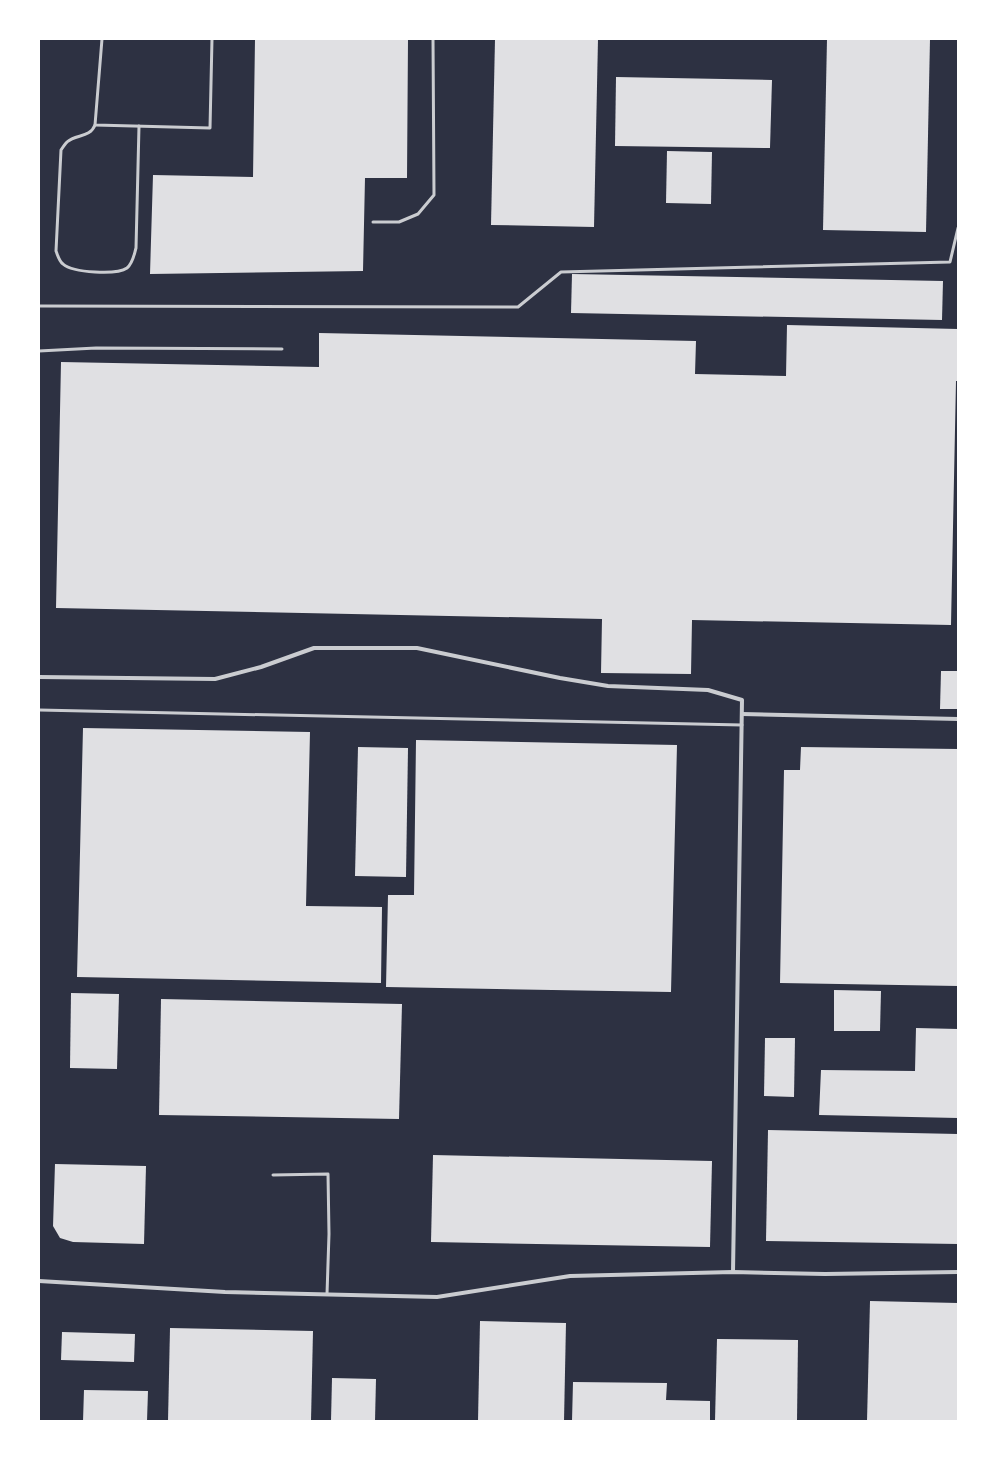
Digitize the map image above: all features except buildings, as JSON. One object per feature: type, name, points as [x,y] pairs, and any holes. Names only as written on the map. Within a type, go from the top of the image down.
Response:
[{"type":"street","points":[[39,677],[215,679],[261,667],[314,648],[417,648],[560,678],[608,686],[708,690],[742,700],[733,1272]]},
{"type":"street","points":[[742,714],[958,719]]},
{"type":"street","points":[[39,1281],[225,1292],[438,1296],[570,1276],[733,1272],[825,1274],[958,1272]]},
{"type":"lane","points":[[102,39],[95,125],[93,130],[84,136],[67,141],[61,150],[56,251],[58,258],[64,265],[75,270],[94,272],[116,271],[126,268],[132,262],[136,248],[139,126]]},
{"type":"lane","points":[[95,125],[210,128],[212,39]]},
{"type":"lane","points":[[373,222],[399,222],[418,214],[434,195],[433,39]]},
{"type":"lane","points":[[39,306],[518,307],[561,272],[950,262],[958,228]]},
{"type":"lane","points":[[39,350],[96,348],[282,349]]},
{"type":"lane","points":[[39,710],[742,725]]},
{"type":"lane","points":[[273,1175],[328,1174],[329,1234],[327,1294]]}]
